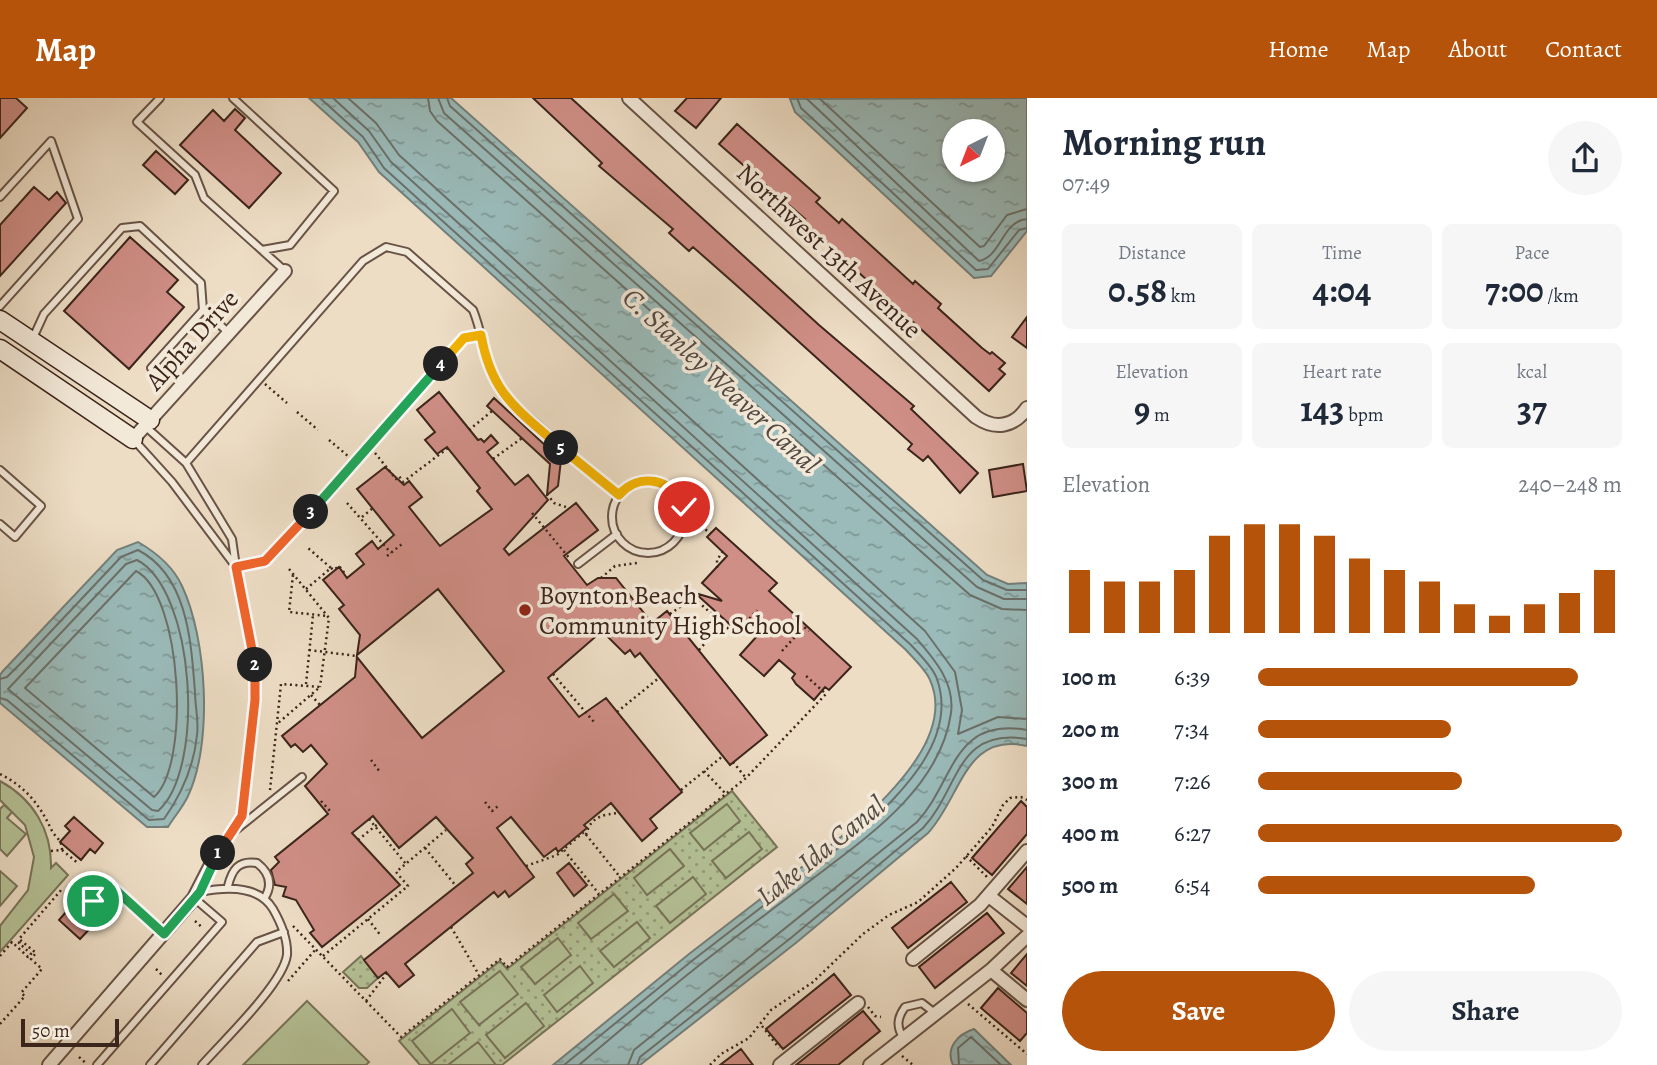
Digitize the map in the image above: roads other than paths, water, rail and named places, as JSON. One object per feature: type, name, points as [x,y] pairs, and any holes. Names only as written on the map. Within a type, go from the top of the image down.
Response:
[{"type":"street","name":"Northwest 13th Avenue","points":[[631,99],[976,417],[984,423],[1004,425],[1013,422],[1027,408]]},
{"type":"street","name":"Alpha Drive","points":[[142,428],[285,271]]},
{"type":"street","points":[[0,320],[32,341],[142,428]]},
{"type":"street","points":[[0,349],[142,428]]},
{"type":"street","points":[[913,959],[989,896],[1027,851]]},
{"type":"street","points":[[49,1065],[197,895],[213,860]]},
{"type":"street","points":[[989,896],[1027,926]]},
{"type":"street","points":[[870,1065],[991,970],[1027,936]]},
{"type":"street","points":[[991,970],[1027,1000]]},
{"type":"street","points":[[782,1059],[860,1005]]},
{"type":"lane","points":[[160,98],[137,122],[195,175],[204,198],[285,271]]},
{"type":"lane","points":[[233,98],[334,191],[290,245],[262,250]]},
{"type":"lane","points":[[0,197],[51,141],[78,219],[0,306]]},
{"type":"lane","points":[[32,341],[44,314],[122,228],[140,226],[201,283],[203,310],[229,333]]},
{"type":"lane","points":[[186,463],[363,261],[377,250],[396,248],[420,262],[473,310],[491,375],[504,397],[619,495]]},
{"type":"lane","points":[[151,368],[203,310]]},
{"type":"lane","points":[[236,567],[265,561],[274,554],[464,338],[481,335]]},
{"type":"lane","points":[[142,428],[186,463],[232,539],[255,667],[255,700],[242,816],[213,860]]},
{"type":"lane","points":[[142,428],[188,502],[236,567]]},
{"type":"lane","points":[[0,470],[41,506],[15,537],[0,524]]},
{"type":"lane","points":[[638,482],[662,483],[680,499],[684,523],[678,538],[659,552],[635,550],[617,534],[612,519],[619,495],[638,482]]},
{"type":"lane","points":[[578,565],[617,534]]},
{"type":"lane","points":[[233,832],[302,777]]},
{"type":"lane","points":[[228,887],[235,867],[242,863],[257,863],[268,874],[270,881],[264,899]]},
{"type":"lane","points":[[93,901],[108,883],[164,934]]},
{"type":"lane","points":[[97,1065],[222,922],[197,895],[228,887],[247,891],[264,899],[271,906],[284,932],[286,958],[279,976],[202,1065]]},
{"type":"lane","points":[[150,1065],[257,942],[284,932]]},
{"type":"lane","points":[[904,1039],[899,1031],[898,1018],[905,1007],[922,1003],[936,1014]]},
{"type":"water","name":"C. Stanley Weaver Canal","points":[[309,98],[451,98],[987,575],[1008,584],[1027,583],[1027,746],[1006,744],[990,748],[977,758],[928,833],[797,942],[640,1065],[553,1065],[689,954],[859,823],[888,795],[903,778],[927,740],[934,720],[935,700],[930,680],[906,650],[379,172],[358,142]]},
{"type":"water","points":[[1027,98],[1027,231],[991,276],[974,278],[795,112],[790,99]]},
{"type":"water","points":[[138,542],[164,561],[182,586],[197,634],[201,662],[204,720],[196,774],[186,800],[168,827],[147,827],[0,703],[0,675],[3,671],[117,550]]},
{"type":"water","points":[[974,1029],[1011,1065],[953,1065],[951,1053],[954,1043],[963,1034]]},
{"type":"place","name":"Boynton Beach Community High School","points":[[525,610]]},
{"type":"water label","name":"Lake Ida Canal","points":[[821,851]]}]
